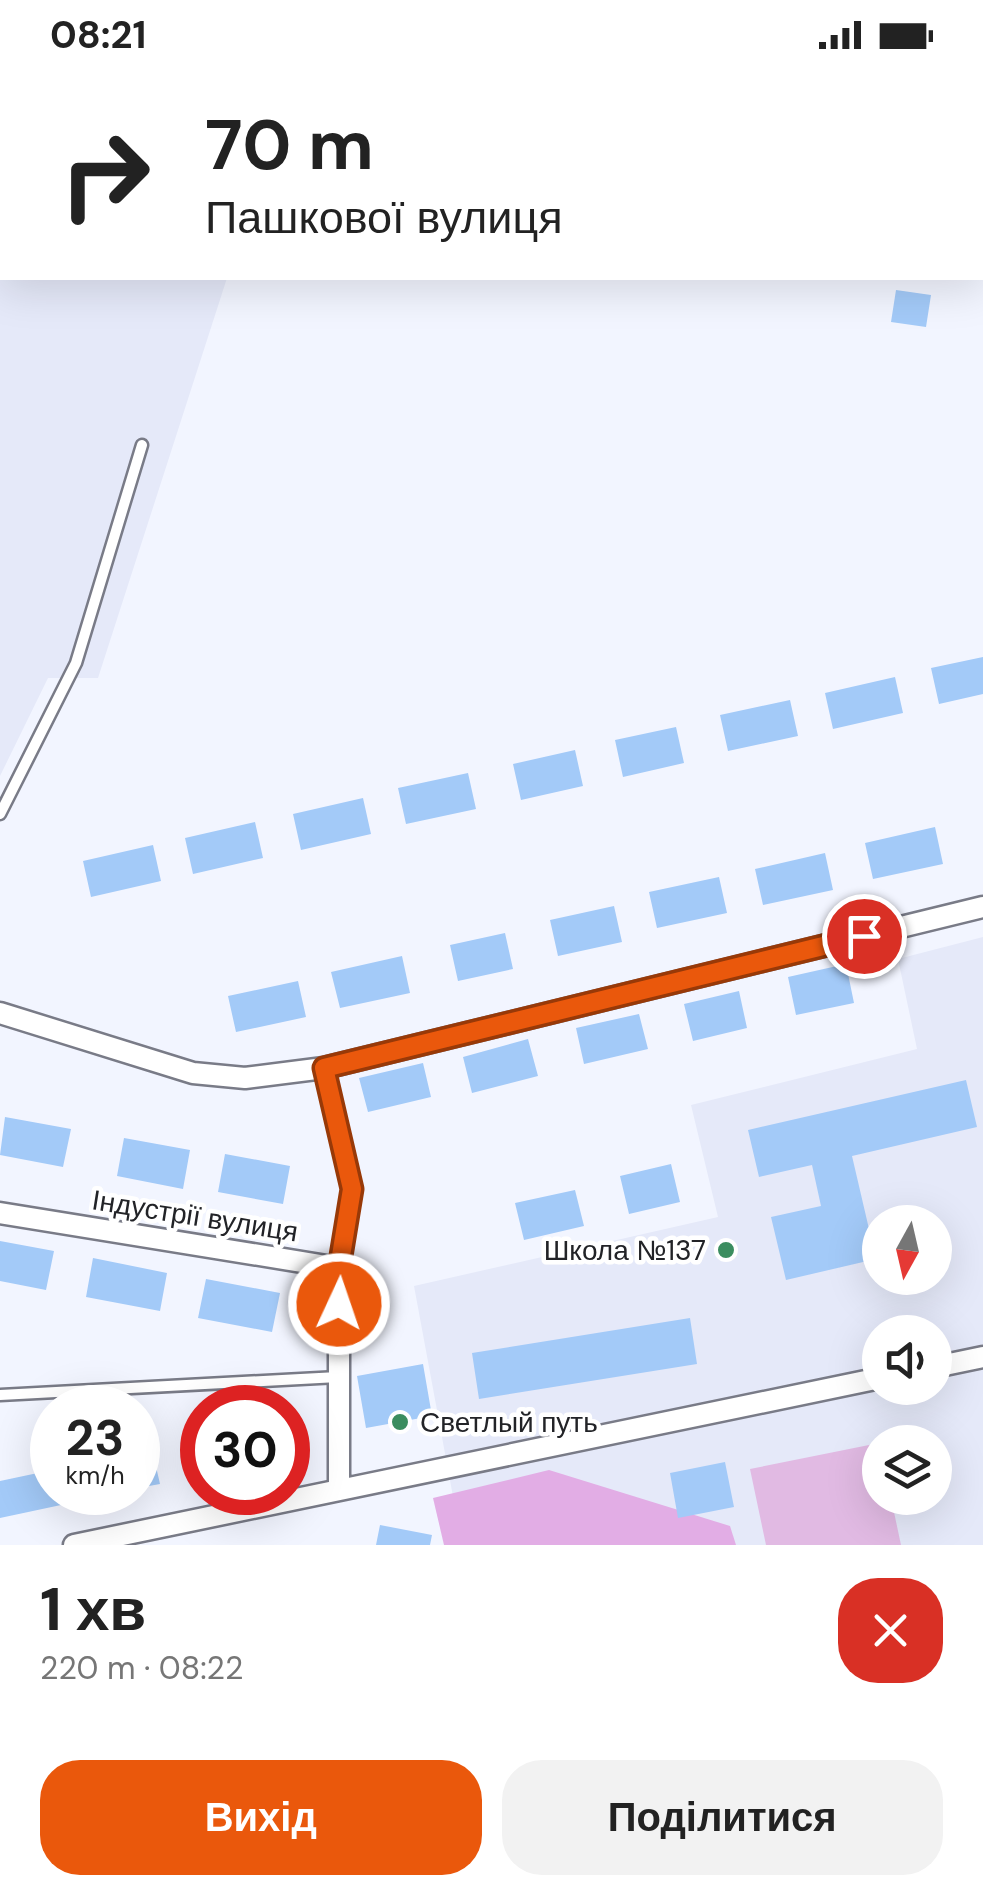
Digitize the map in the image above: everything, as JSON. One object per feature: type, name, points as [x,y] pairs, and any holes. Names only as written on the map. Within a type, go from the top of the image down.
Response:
[{"type":"street","points":[[0,1013],[192,1074],[244,1078],[324,1068],[983,906]]},
{"type":"street","name":"Індустрії вулиця","points":[[0,1213],[339,1268]]},
{"type":"street","points":[[339,1268],[340,1490]]},
{"type":"street","points":[[952,1363],[983,1357]]},
{"type":"street","points":[[74,1545],[862,1382]]},
{"type":"lane","points":[[0,814],[76,664],[142,444]]},
{"type":"lane","points":[[324,1068],[352,1189],[339,1268]]},
{"type":"lane","points":[[0,1396],[339,1377]]},
{"type":"shaded area","points":[[0,280],[226,280],[98,678],[48,678],[0,776]]},
{"type":"shaded area","name":"Школа №137","points":[[983,937],[983,1545],[462,1545],[414,1286],[718,1217],[691,1105],[917,1049],[898,959]]},
{"type":"shaded area","points":[[862,1446],[862,1515],[895,1515],[901,1545],[766,1545],[750,1469]]},
{"type":"shaded area","points":[[549,1470],[730,1526],[736,1545],[444,1545],[433,1498]]},
{"type":"building","points":[[896,290],[931,295],[926,327],[891,322]]},
{"type":"building","points":[[983,657],[983,694],[939,704],[931,668]]},
{"type":"building","points":[[895,677],[903,713],[833,729],[825,693]]},
{"type":"building","points":[[790,700],[798,736],[728,751],[720,715]]},
{"type":"building","points":[[676,727],[684,763],[623,777],[615,740]]},
{"type":"building","points":[[575,750],[583,786],[521,800],[513,764]]},
{"type":"building","points":[[468,773],[476,809],[406,824],[398,788]]},
{"type":"building","points":[[363,798],[371,834],[301,850],[293,814]]},
{"type":"building","points":[[255,822],[263,858],[193,874],[185,838]]},
{"type":"building","points":[[935,827],[943,864],[873,879],[865,843]]},
{"type":"building","points":[[153,845],[161,881],[91,897],[83,861]]},
{"type":"building","points":[[825,853],[833,890],[763,905],[755,869]]},
{"type":"building","points":[[719,877],[727,913],[657,928],[649,892]]},
{"type":"building","points":[[614,906],[622,942],[558,956],[550,920]]},
{"type":"building","points":[[505,933],[513,969],[458,981],[450,945]]},
{"type":"building","points":[[402,956],[410,993],[340,1008],[331,972]]},
{"type":"building","points":[[846,964],[854,1003],[796,1015],[788,977]]},
{"type":"building","points":[[298,981],[306,1017],[236,1032],[228,996]]},
{"type":"building","points":[[739,991],[747,1028],[693,1041],[684,1004]]},
{"type":"building","points":[[639,1014],[648,1049],[584,1064],[576,1028]]},
{"type":"building","points":[[528,1039],[538,1076],[472,1093],[463,1057]]},
{"type":"building","points":[[423,1063],[431,1097],[368,1112],[359,1078]]},
{"type":"building","points":[[966,1080],[977,1127],[852,1156],[863,1205],[862,1262],[786,1280],[771,1217],[821,1206],[812,1165],[759,1177],[748,1130]]},
{"type":"building","points":[[5,1117],[71,1129],[63,1167],[0,1155]]},
{"type":"building","points":[[124,1138],[190,1150],[183,1189],[117,1176]]},
{"type":"building","points":[[225,1154],[290,1166],[283,1204],[218,1192]]},
{"type":"building","points":[[671,1164],[680,1202],[629,1214],[620,1176]]},
{"type":"building","points":[[575,1190],[584,1226],[524,1240],[515,1203]]},
{"type":"building","points":[[0,1241],[54,1251],[46,1290],[0,1281]]},
{"type":"building","points":[[93,1258],[167,1273],[160,1311],[86,1297]]},
{"type":"building","points":[[206,1279],[280,1293],[272,1332],[198,1318]]},
{"type":"building","points":[[690,1318],[697,1364],[479,1399],[472,1353]]},
{"type":"building","points":[[423,1364],[432,1416],[366,1428],[357,1376]]},
{"type":"building","points":[[725,1462],[734,1507],[678,1518],[670,1473]]},
{"type":"building","points":[[30,1475],[30,1512],[0,1518],[0,1481]]},
{"type":"building","points":[[380,1525],[432,1535],[430,1545],[376,1545]]},
{"type":"place","name":"Школа №137","points":[[726,1250]]},
{"type":"place","name":"Светлый путь","points":[[400,1422]]},
{"type":"route","points":[[339,1304],[339,1268],[352,1189],[324,1068],[864,936]]}]
